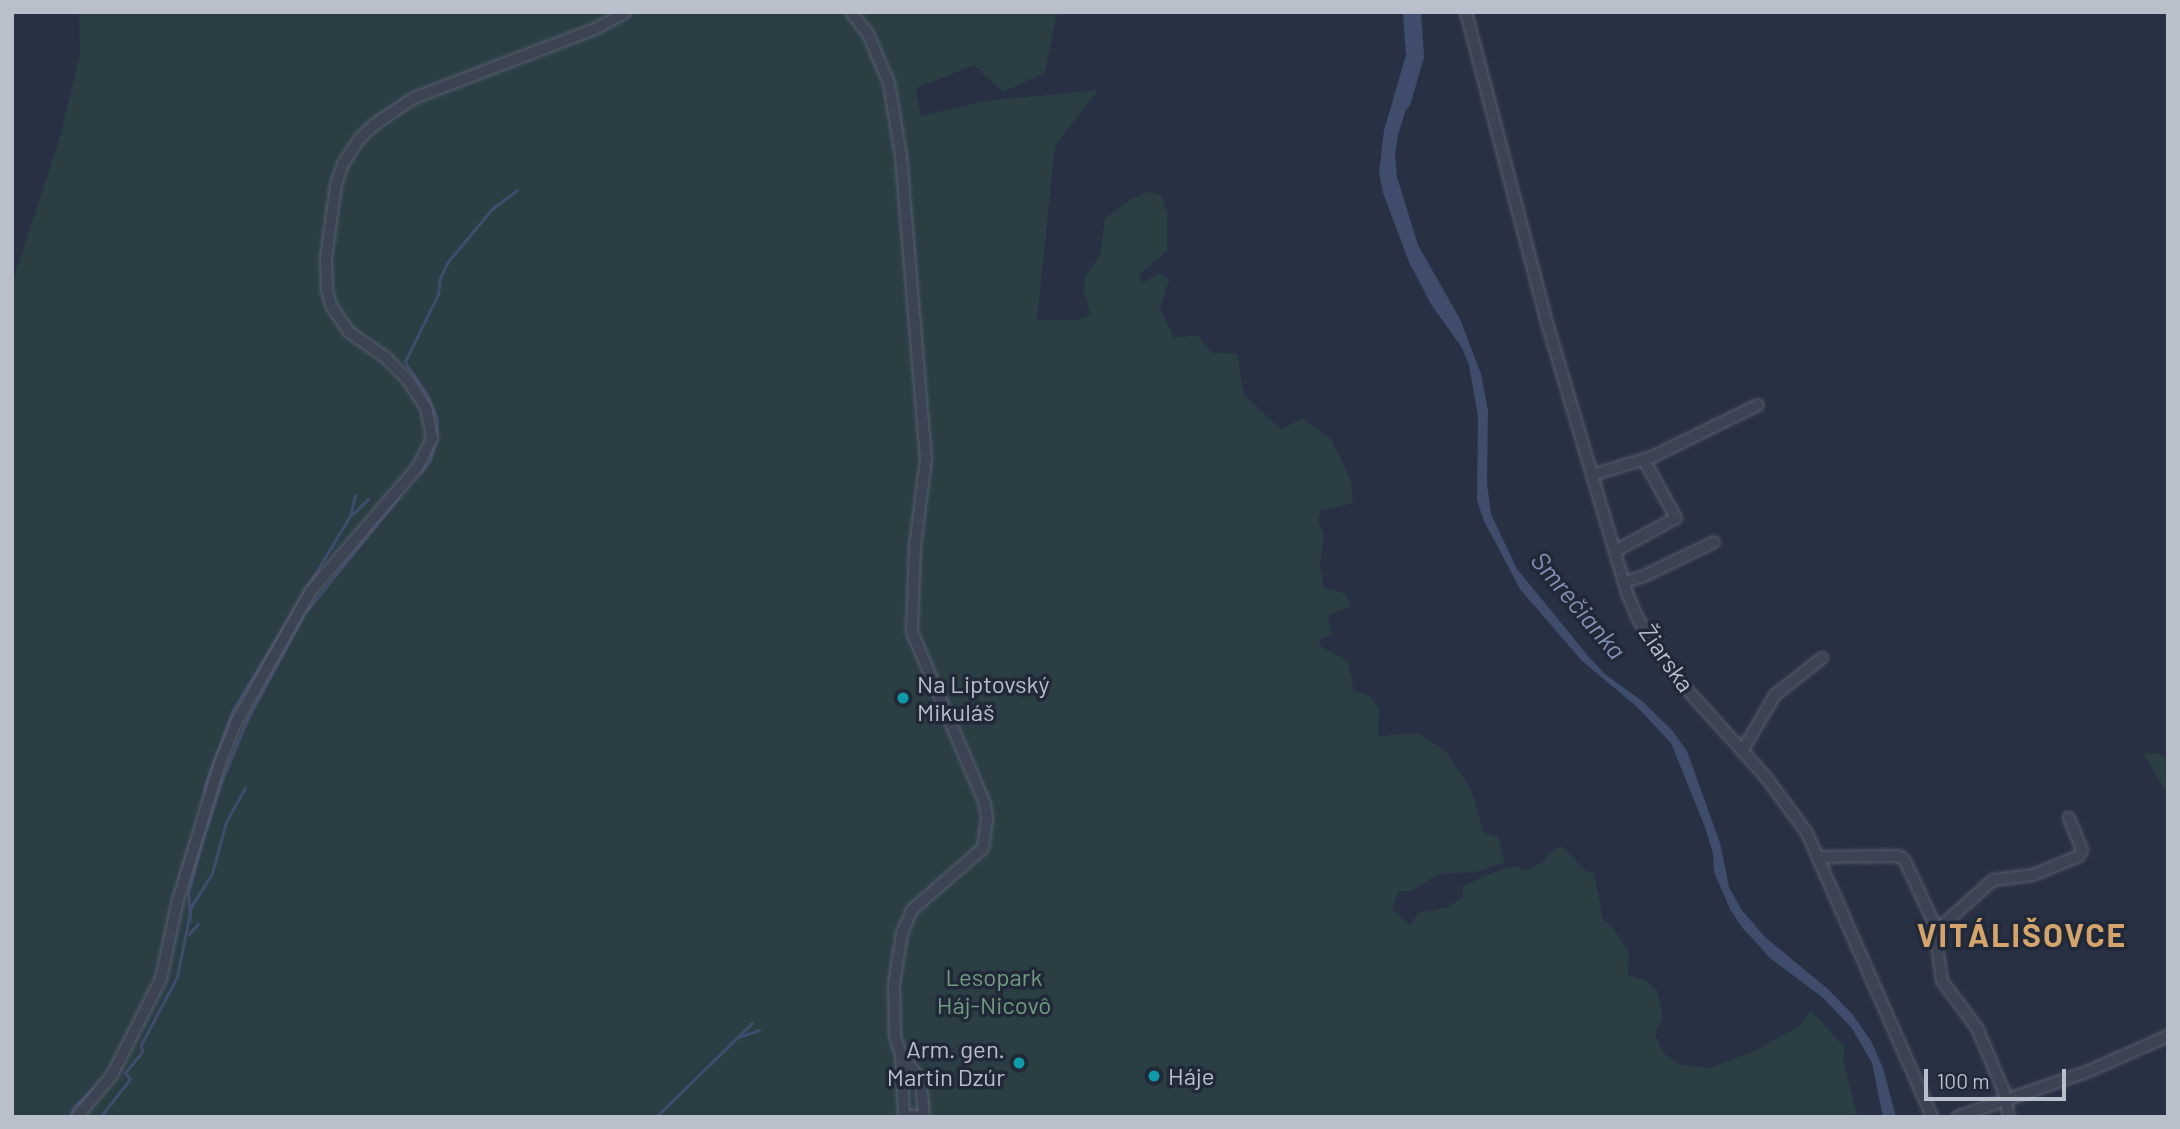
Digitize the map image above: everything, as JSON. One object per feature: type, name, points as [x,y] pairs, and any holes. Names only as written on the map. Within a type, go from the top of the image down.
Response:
[{"type":"street","points":[[77,1117],[112,1075],[161,979],[178,900],[220,763],[236,723],[310,592],[417,468],[432,438],[426,408],[408,380],[391,362],[349,332],[331,305],[325,273],[328,231],[343,164],[360,138],[375,124],[414,98],[597,28],[626,12]]},
{"type":"street","points":[[851,12],[867,34],[889,83],[901,156],[926,459],[915,546],[912,632],[985,804],[987,819],[983,848],[912,910],[902,933],[894,984],[895,1036],[901,1054],[904,1116],[924,1116],[921,1080],[901,1054]]},
{"type":"street","name":"Žiarska","points":[[1466,12],[1541,301],[1624,582],[1638,619],[1660,657],[1793,811],[1820,857],[1932,1117]]},
{"type":"street","points":[[1592,475],[1644,460],[1758,405]]},
{"type":"street","points":[[1615,551],[1676,518],[1644,460]]},
{"type":"street","points":[[1624,582],[1642,577],[1714,542]]},
{"type":"street","points":[[1742,751],[1775,695],[1822,658]]},
{"type":"street","points":[[1936,931],[1993,880],[2033,875],[2078,858],[2082,850],[2069,817]]},
{"type":"street","points":[[1820,857],[1898,856],[1904,859],[1936,931],[1936,957],[1942,981],[1977,1028],[2010,1117]]},
{"type":"street","points":[[1957,1117],[2089,1071],[2168,1036]]},
{"type":"green space","name":"Lesopark Háj-Nicovô","points":[[79,12],[1060,12],[1056,18],[1045,73],[1003,92],[974,65],[916,88],[921,116],[985,101],[1098,90],[1055,146],[1037,320],[1078,320],[1091,314],[1084,292],[1085,276],[1100,256],[1105,219],[1131,199],[1147,192],[1162,195],[1167,213],[1167,251],[1139,275],[1141,284],[1159,273],[1169,280],[1160,309],[1174,338],[1198,335],[1212,353],[1237,354],[1244,395],[1281,430],[1302,418],[1331,439],[1351,481],[1353,503],[1320,511],[1318,522],[1324,534],[1320,565],[1324,588],[1346,594],[1351,606],[1328,616],[1332,634],[1320,640],[1321,647],[1348,661],[1354,691],[1370,696],[1379,708],[1378,736],[1418,733],[1447,753],[1471,790],[1484,833],[1498,837],[1505,862],[1477,872],[1440,874],[1411,891],[1398,891],[1392,909],[1409,925],[1421,912],[1449,907],[1462,898],[1463,886],[1507,867],[1518,867],[1523,871],[1542,863],[1550,852],[1562,846],[1585,871],[1594,872],[1603,921],[1611,926],[1629,951],[1628,975],[1646,981],[1657,991],[1663,1017],[1655,1033],[1662,1052],[1681,1065],[1710,1068],[1756,1050],[1798,1027],[1811,1011],[1845,1047],[1843,1059],[1857,1114],[1838,1117],[12,1117],[12,284],[60,137],[80,55]]},
{"type":"green space","points":[[2158,753],[2168,761],[2168,795],[2143,754]]},
{"type":"water","points":[[1400,77],[1414,83],[1398,135],[1395,155],[1397,177],[1418,245],[1460,319],[1481,374],[1488,411],[1487,483],[1491,514],[1517,569],[1589,657],[1605,674],[1642,701],[1672,730],[1687,751],[1720,843],[1729,887],[1741,909],[1765,937],[1829,990],[1853,1015],[1871,1041],[1883,1068],[1896,1117],[1883,1117],[1872,1063],[1851,1027],[1822,997],[1770,958],[1741,926],[1730,909],[1714,872],[1713,854],[1705,827],[1671,743],[1636,706],[1582,661],[1520,589],[1484,521],[1477,500],[1478,417],[1469,365],[1462,348],[1431,304],[1409,262],[1383,193],[1379,173],[1384,130]]},
{"type":"waterway","name":"Smrečianka","points":[[1402,101],[1415,56],[1412,12]]},
{"type":"waterway","points":[[436,438],[437,420],[427,395],[405,362],[438,294],[440,278],[447,263],[492,209],[517,190]]},
{"type":"waterway","points":[[420,472],[430,461],[434,444]]},
{"type":"waterway","points":[[204,800],[205,785],[233,710],[350,516],[355,496]]},
{"type":"waterway","points":[[190,920],[188,893],[203,838],[222,780],[248,718],[304,614],[398,498]]},
{"type":"waterway","points":[[353,514],[368,499]]},
{"type":"waterway","points":[[102,1115],[130,1079],[125,1073],[142,1052],[141,1045],[177,977],[191,907],[212,873],[226,822],[244,789]]},
{"type":"waterway","points":[[179,879],[190,842]]},
{"type":"waterway","points":[[189,934],[198,924]]},
{"type":"waterway","points":[[656,1117],[752,1023]]},
{"type":"waterway","points":[[739,1037],[759,1030]]},
{"type":"waterway","points":[[70,1117],[74,1107],[98,1084]]},
{"type":"place","name":"Na Liptovský Mikuláš","points":[[903,698]]},
{"type":"place","name":"Arm. gen. Martin Dzúr","points":[[1019,1063]]},
{"type":"place","name":"Háje","points":[[1154,1076]]},
{"type":"district","name":"VITÁLIŠOVCE","points":[[2022,934]]}]
